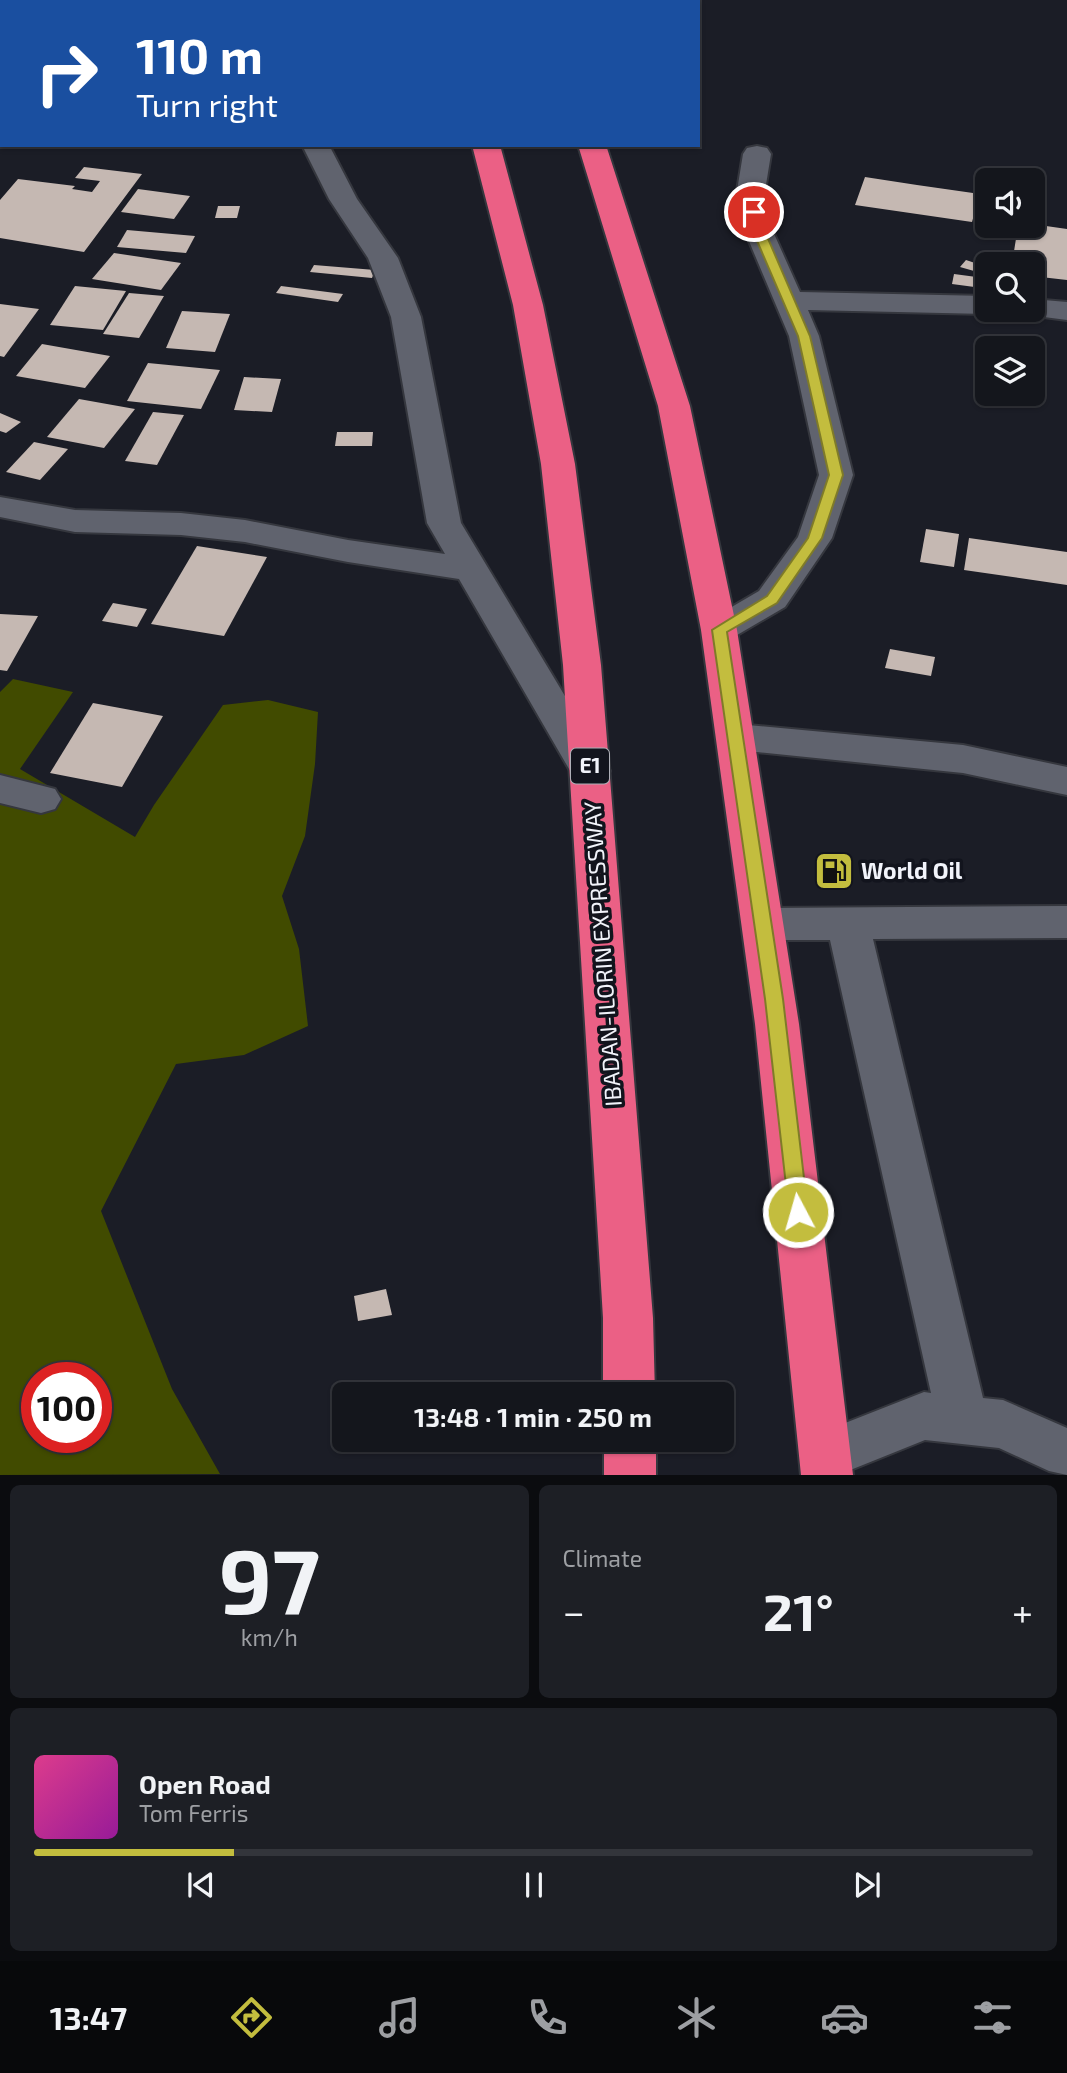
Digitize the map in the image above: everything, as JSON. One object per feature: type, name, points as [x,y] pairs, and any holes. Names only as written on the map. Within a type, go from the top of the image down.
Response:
[{"type":"highway","name":"IBADAN-ILORIN EXPRESSWAY","points":[[487,147],[528,305],[558,464],[582,664],[628,1318],[629,1382]]},
{"type":"highway","points":[[593,147],[674,406],[719,630],[764,925],[826,1465]]},
{"type":"highway","points":[[630,1452],[630,1475]]},
{"type":"street","points":[[316,147],[343,199],[383,258],[406,317],[444,523],[590,771]]},
{"type":"street","points":[[719,630],[772,599],[815,538],[836,475],[804,336],[757,227],[750,197],[757,154]]},
{"type":"street","points":[[790,301],[975,304]]},
{"type":"street","points":[[1045,309],[1067,311]]},
{"type":"street","points":[[0,507],[75,521],[168,523],[245,531],[348,551],[470,569]]},
{"type":"street","points":[[737,737],[964,759],[1067,781]]},
{"type":"street","points":[[0,789],[41,799]]},
{"type":"street","points":[[764,925],[1067,922]]},
{"type":"street","points":[[848,924],[963,1420]]},
{"type":"street","points":[[826,1465],[924,1416],[1003,1424],[1067,1454]]},
{"type":"green space","points":[[13,679],[73,692],[20,769],[135,837],[223,705],[268,700],[318,712],[315,764],[305,836],[282,896],[299,949],[308,1026],[244,1055],[176,1064],[101,1211],[172,1389],[220,1474],[0,1475],[0,692]]},
{"type":"building","points":[[84,167],[142,174],[84,252],[0,238],[0,200],[18,179],[75,186],[72,189],[92,192],[100,181],[75,178]]},
{"type":"building","points":[[865,177],[975,193],[972,222],[855,205]]},
{"type":"building","points":[[138,189],[190,196],[174,219],[121,212]]},
{"type":"building","points":[[218,206],[240,206],[237,218],[215,218]]},
{"type":"building","points":[[1045,226],[1067,229],[1067,280],[1045,277],[1045,252],[1014,252],[1016,238],[1045,238]]},
{"type":"building","points":[[127,230],[195,236],[186,253],[117,247]]},
{"type":"building","points":[[114,253],[181,263],[161,290],[92,279]]},
{"type":"building","points":[[966,260],[975,263],[974,271],[960,267]]},
{"type":"building","points":[[314,265],[375,270],[372,278],[310,272]]},
{"type":"building","points":[[954,274],[975,277],[975,287],[952,284]]},
{"type":"building","points":[[75,286],[126,291],[103,330],[50,325]]},
{"type":"building","points":[[281,286],[343,294],[338,302],[276,293]]},
{"type":"building","points":[[129,293],[164,296],[139,338],[103,334]]},
{"type":"building","points":[[0,304],[39,309],[4,357],[0,356]]},
{"type":"building","points":[[182,311],[230,314],[215,352],[166,348]]},
{"type":"building","points":[[42,344],[110,356],[85,388],[16,376]]},
{"type":"building","points":[[148,363],[220,370],[201,409],[127,401]]},
{"type":"building","points":[[244,377],[281,379],[272,412],[234,410]]},
{"type":"building","points":[[79,399],[135,409],[104,448],[47,437]]},
{"type":"building","points":[[153,412],[184,415],[157,465],[125,461]]},
{"type":"building","points":[[0,413],[21,422],[6,433],[0,431]]},
{"type":"building","points":[[337,432],[373,432],[372,446],[335,446]]},
{"type":"building","points":[[34,442],[68,449],[40,480],[6,472]]},
{"type":"building","points":[[926,529],[959,534],[954,567],[920,562]]},
{"type":"building","points":[[969,538],[1067,552],[1067,585],[964,570]]},
{"type":"building","points":[[197,546],[267,557],[224,636],[151,624]]},
{"type":"building","points":[[113,603],[147,609],[137,627],[102,621]]},
{"type":"building","points":[[0,614],[38,616],[7,671],[0,670]]},
{"type":"building","points":[[890,649],[935,657],[931,676],[885,668]]},
{"type":"building","points":[[93,703],[163,716],[122,787],[50,773]]},
{"type":"building","points":[[386,1289],[392,1315],[358,1321],[354,1296]]},
{"type":"place","name":"World Oil","points":[[834,871]]},
{"type":"route","points":[[754,212],[757,227],[804,336],[836,475],[815,538],[772,599],[719,630],[774,999],[798,1212]]}]
